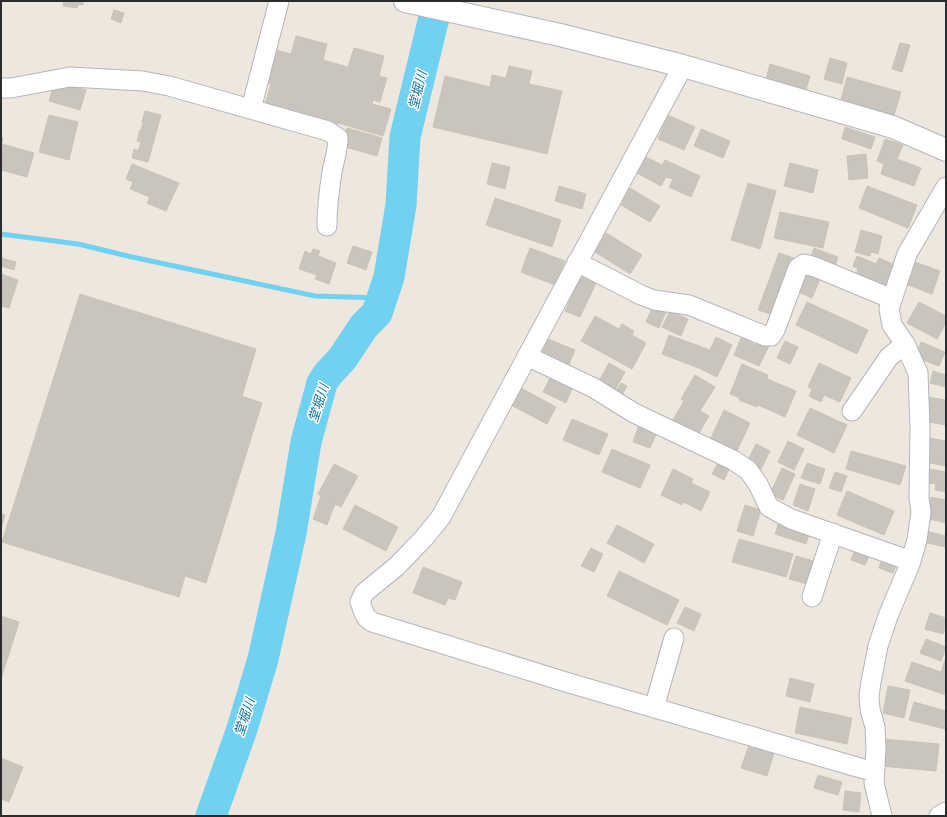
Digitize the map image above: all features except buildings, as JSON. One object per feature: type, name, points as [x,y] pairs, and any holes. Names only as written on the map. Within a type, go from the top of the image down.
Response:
[{"type":"street","points":[[251,109],[279,1]]},
{"type":"street","points":[[405,1],[560,35],[683,66],[893,127],[946,150]]},
{"type":"street","points":[[683,66],[441,517],[424,538],[397,566],[364,592],[360,602],[367,618],[372,622],[387,627],[504,664],[874,772]]},
{"type":"street","points":[[1,88],[11,88],[70,76],[143,81],[169,86],[328,131],[338,138],[338,148],[327,205],[327,226]]},
{"type":"street","points":[[882,816],[874,783],[876,749],[875,727],[870,709],[869,696],[878,646],[888,616],[911,561],[917,540],[921,512],[919,498],[920,427],[918,373],[905,344],[892,325],[889,309],[907,254],[946,187]]},
{"type":"street","points":[[577,262],[647,298],[675,304],[689,305],[765,336],[771,336],[775,330],[798,268],[804,264],[815,267],[892,299]]},
{"type":"street","points":[[852,411],[889,358],[905,344]]},
{"type":"street","points":[[527,356],[594,388],[634,413],[734,460],[748,470],[758,484],[769,507],[791,519],[911,561]]},
{"type":"street","points":[[812,597],[833,533]]},
{"type":"street","points":[[654,708],[674,638]]},
{"type":"street","points":[[939,816],[946,812]]},
{"type":"waterway","name":"堂堀川","points":[[211,816],[242,729],[263,659],[291,533],[306,442],[322,383],[342,359],[364,326],[377,313],[389,277],[401,205],[405,137],[438,1]]},
{"type":"waterway","points":[[1,234],[78,244],[315,296],[381,298]]}]
